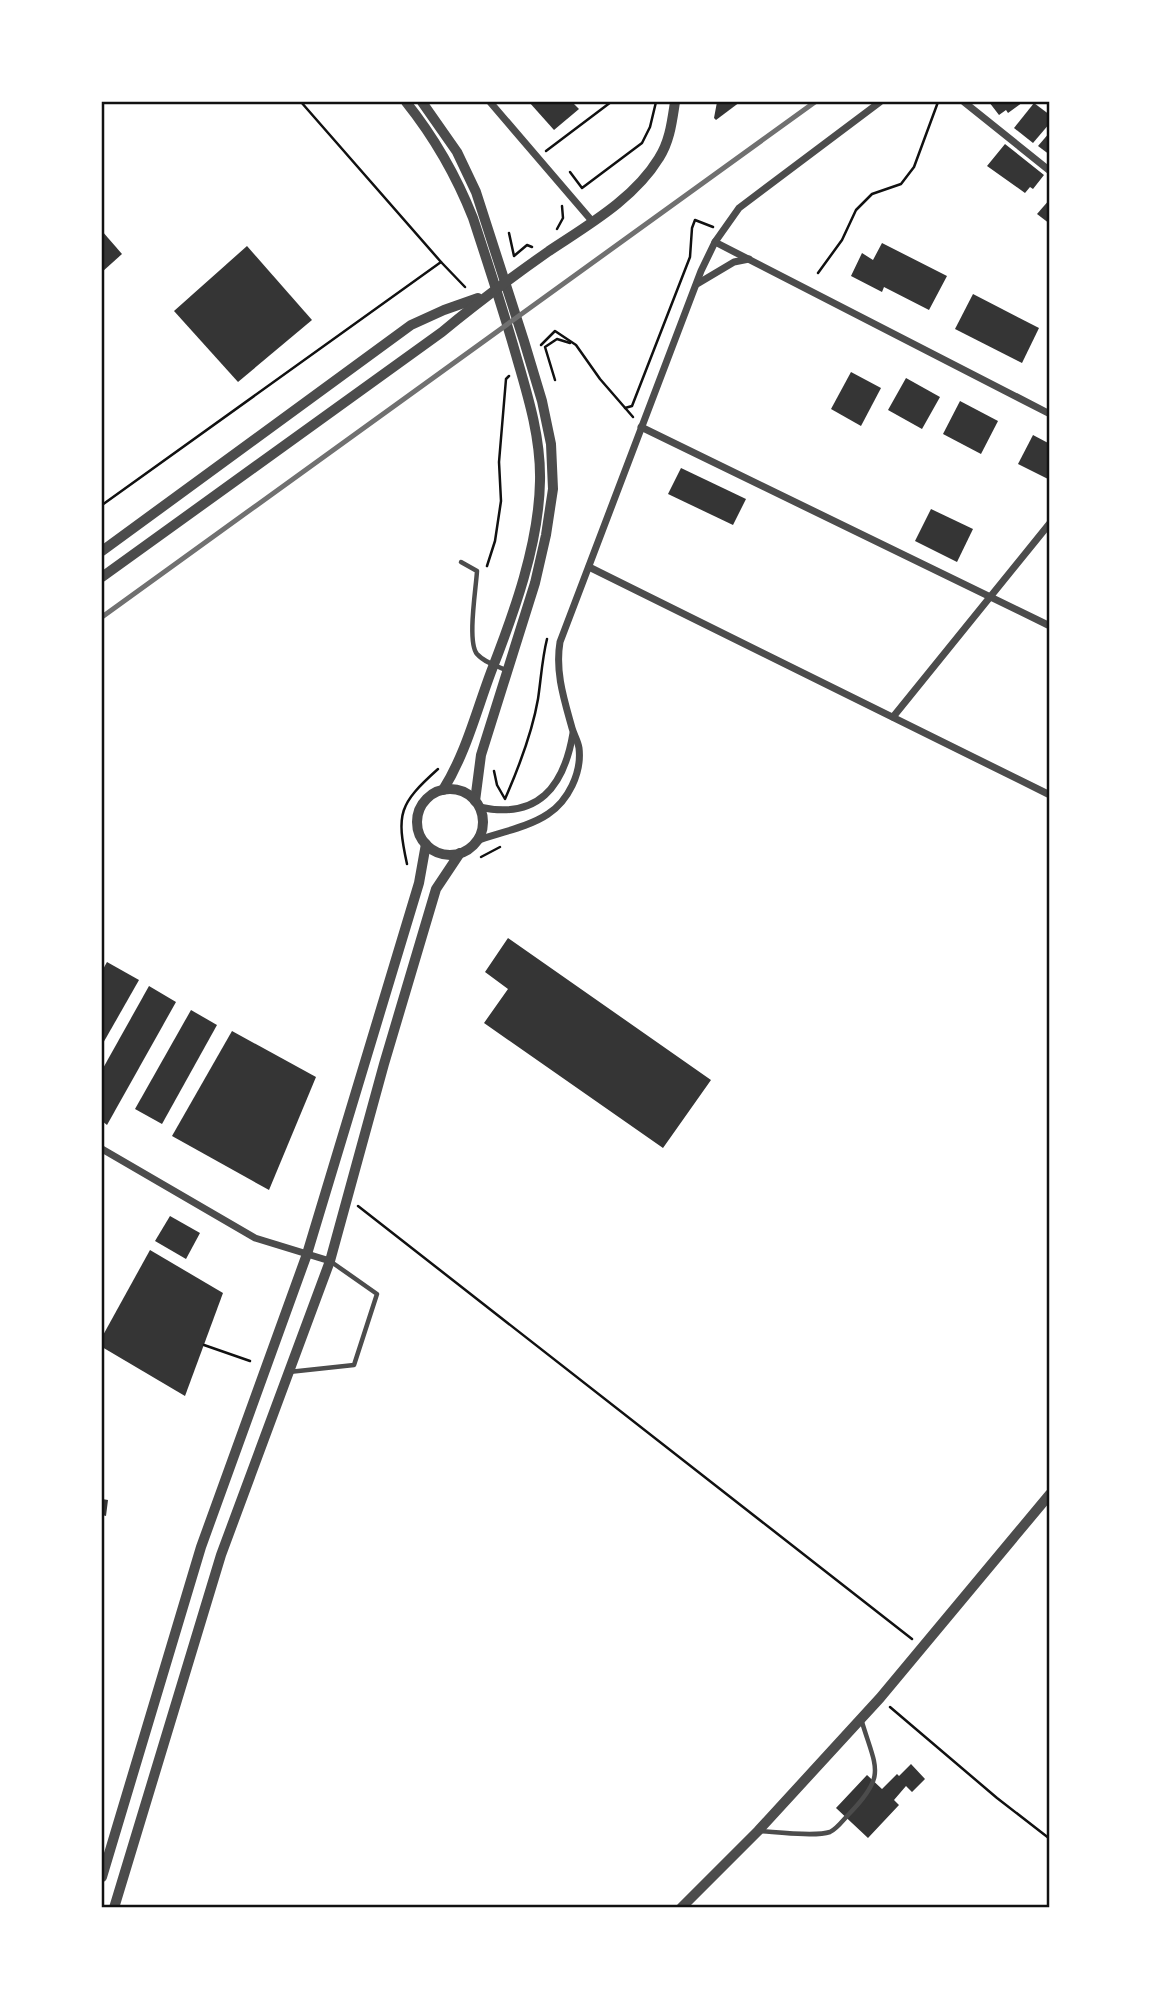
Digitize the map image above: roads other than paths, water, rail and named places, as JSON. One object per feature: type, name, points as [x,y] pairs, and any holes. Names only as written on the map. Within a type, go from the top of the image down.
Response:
[{"type":"street","points":[[406,102],[440,149],[461,189],[480,239],[527,394],[539,450],[538,507],[523,576],[466,747],[443,790]]},
{"type":"street","points":[[422,102],[457,152],[476,192],[490,233],[537,383],[551,444],[553,489],[535,583],[481,754],[477,804],[483,819],[481,831],[470,848],[460,853],[449,855],[426,844],[417,826],[418,813],[423,802],[432,794],[443,790],[461,791],[477,804],[495,811],[522,808],[549,792],[558,780],[565,766],[573,732]]},
{"type":"street","points":[[490,102],[592,221]]},
{"type":"street","points":[[102,576],[442,332],[486,295],[634,190],[665,148],[675,102]]},
{"type":"street","points":[[476,841],[547,815],[562,802],[572,787],[579,763],[579,746],[559,678],[557,659],[560,642],[696,285],[715,242],[739,208],[880,102]]},
{"type":"street","points":[[964,102],[1049,171]]},
{"type":"street","points":[[715,242],[1049,414]]},
{"type":"street","points":[[696,285],[734,262],[749,259]]},
{"type":"street","points":[[102,551],[411,325],[486,295]]},
{"type":"street","points":[[642,427],[1049,626]]},
{"type":"street","points":[[170,502],[179,521]]},
{"type":"street","points":[[892,717],[1049,523]]},
{"type":"street","points":[[589,567],[1049,795]]},
{"type":"street","points":[[102,1877],[201,1547],[307,1254],[419,883],[426,844]]},
{"type":"street","points":[[114,1908],[221,1555],[330,1261],[436,889],[460,853]]},
{"type":"street","points":[[102,1149],[255,1238],[330,1261]]},
{"type":"street","points":[[681,1908],[758,1831],[880,1698],[1049,1494]]},
{"type":"lane","points":[[461,562],[477,571],[471,625],[472,646],[477,654],[508,670]]},
{"type":"lane","points":[[288,1373],[354,1365],[377,1294],[330,1261]]},
{"type":"lane","points":[[758,1831],[819,1834],[832,1832],[862,1801],[877,1772],[861,1719]]},
{"type":"railway","points":[[102,617],[815,102]]}]
